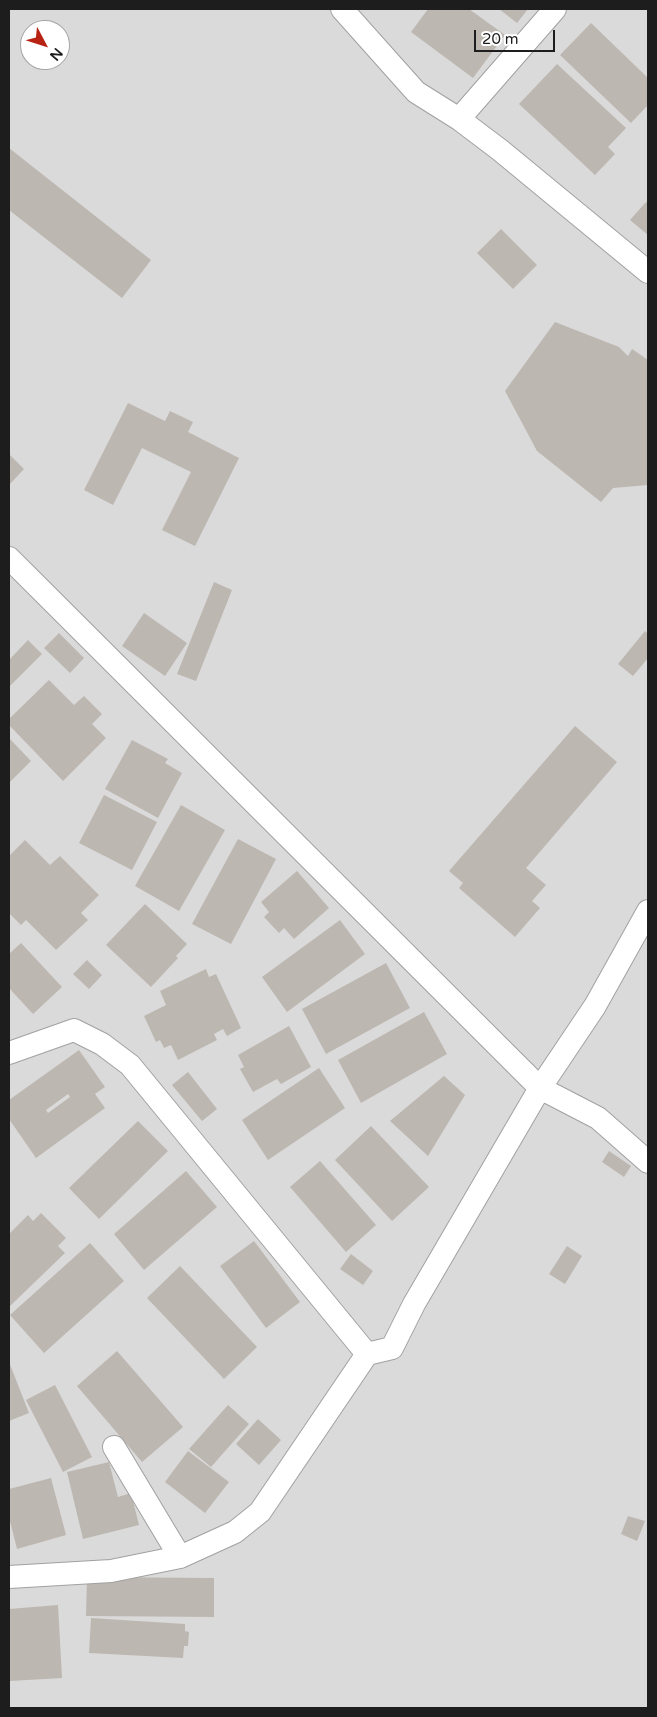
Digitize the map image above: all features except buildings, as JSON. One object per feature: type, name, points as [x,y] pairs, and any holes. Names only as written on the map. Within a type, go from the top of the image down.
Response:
[{"type":"street","points":[[342,9],[416,92],[458,119],[648,272]]},
{"type":"street","points":[[458,119],[555,9]]},
{"type":"street","points":[[9,558],[540,1088],[598,1118],[648,1162]]},
{"type":"street","points":[[9,1577],[112,1571],[180,1557],[235,1532],[260,1512],[368,1354],[392,1348],[414,1304],[540,1088],[595,1006],[648,911]]},
{"type":"street","points":[[9,1053],[74,1030],[102,1044],[130,1065],[368,1354]]},
{"type":"street","points":[[114,1446],[180,1557]]},
{"type":"shaded area","points":[[9,9],[648,9],[648,1708],[9,1708]]}]
